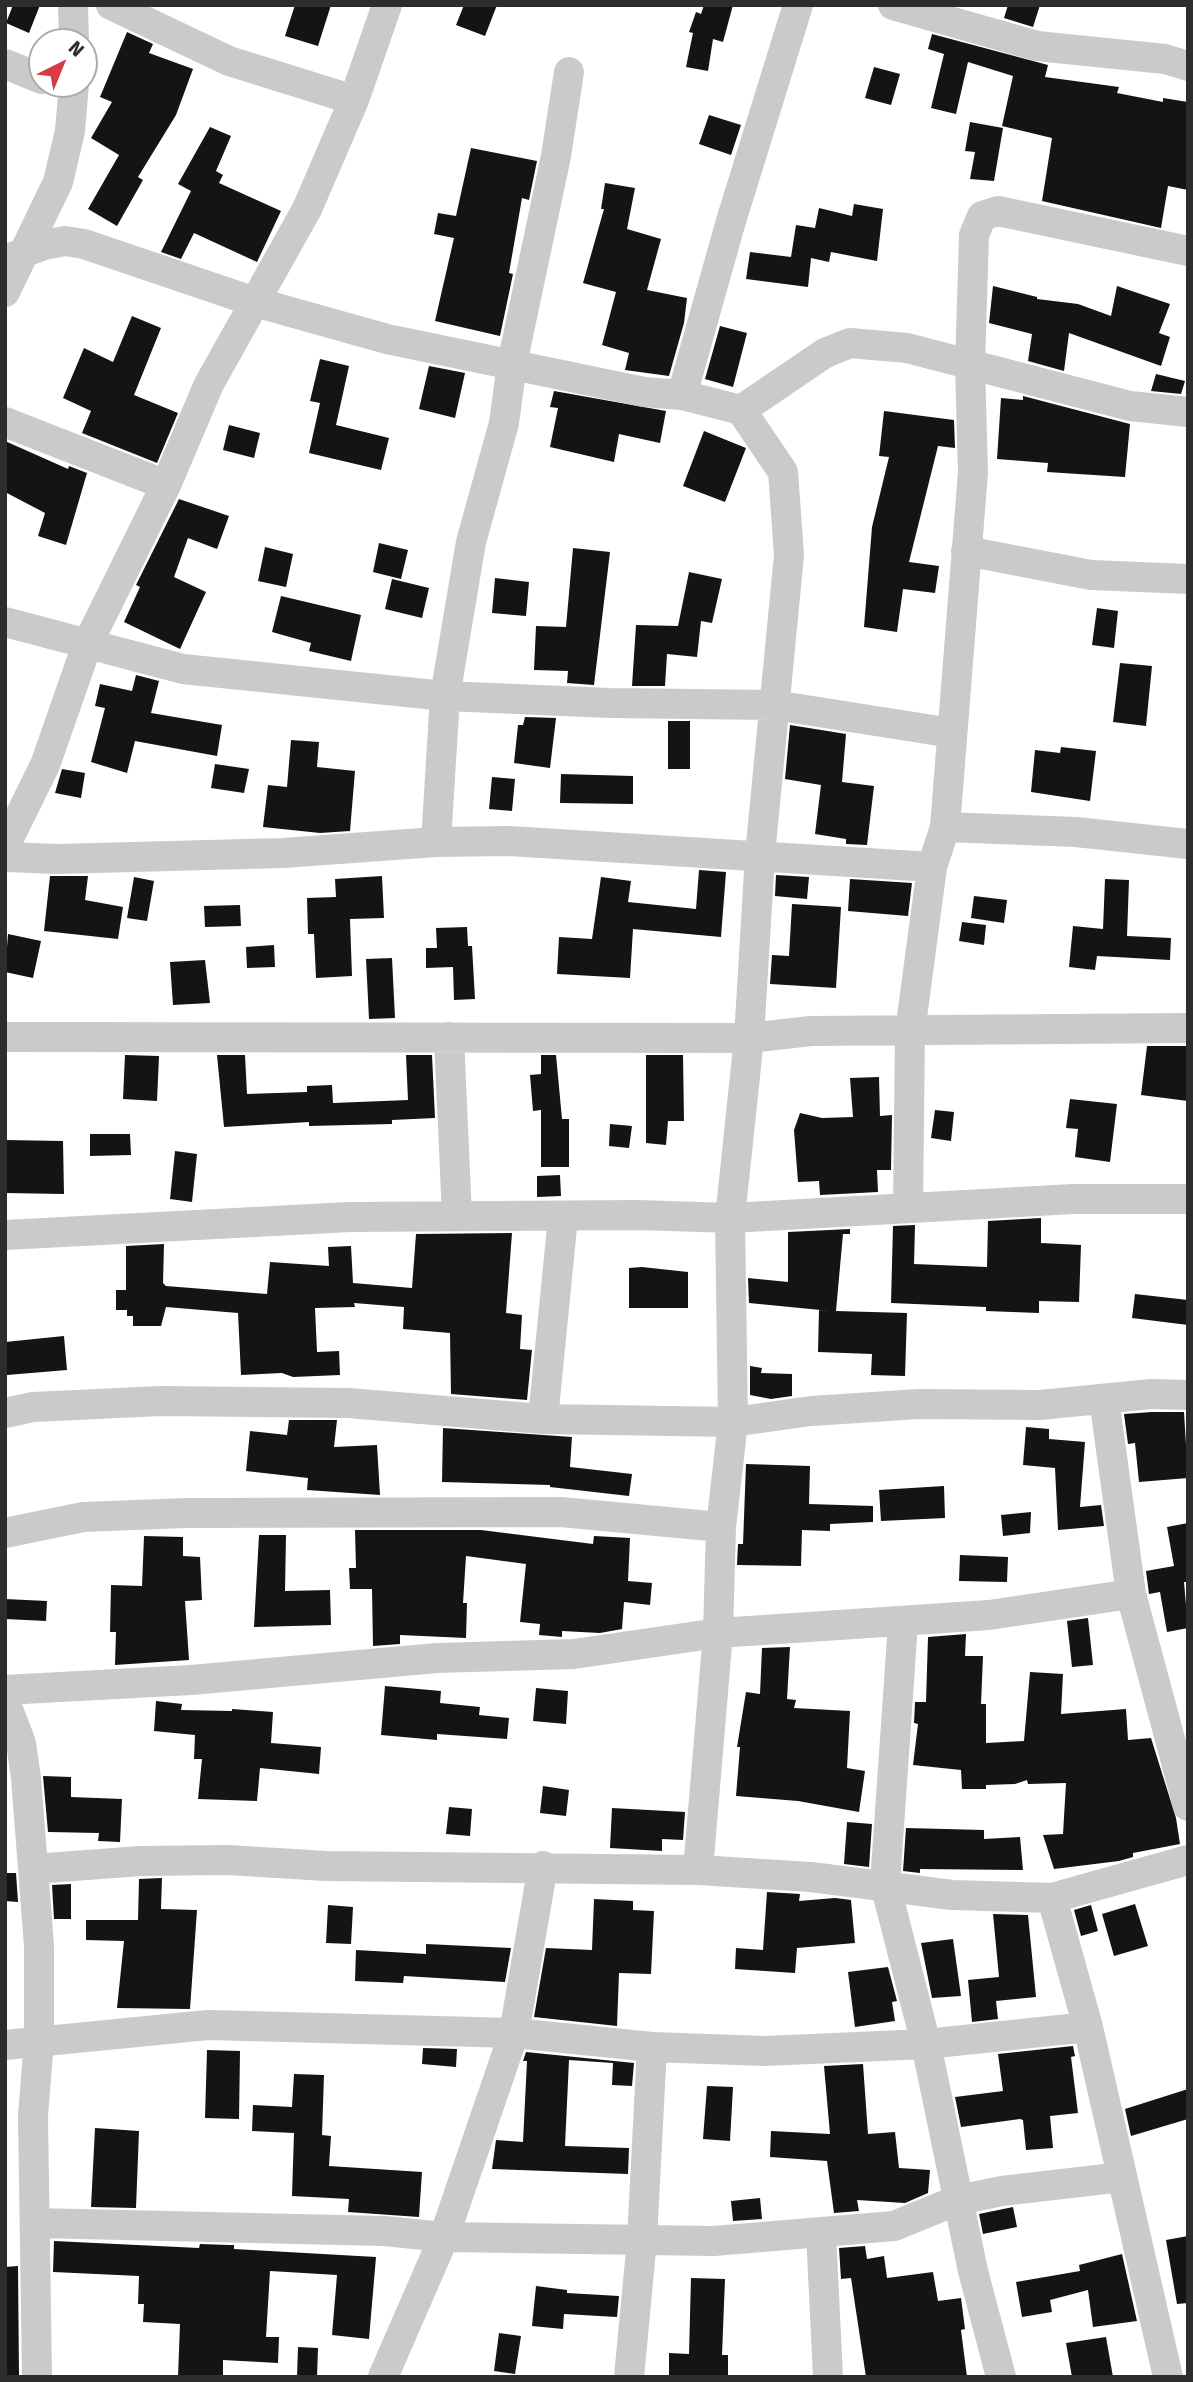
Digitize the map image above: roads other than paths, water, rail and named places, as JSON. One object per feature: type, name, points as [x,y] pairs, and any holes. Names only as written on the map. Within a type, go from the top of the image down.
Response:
[{"type":"street","points":[[73,5],[74,28]]},
{"type":"street","points":[[111,5],[229,61],[354,100]]},
{"type":"street","points":[[5,846],[45,765],[87,645],[166,485],[209,384],[307,209],[354,100],[387,5]]},
{"type":"street","points":[[682,396],[731,221],[798,5]]},
{"type":"street","points":[[893,5],[1037,46],[1152,58],[1188,66]]},
{"type":"street","points":[[5,64],[28,73]]},
{"type":"street","points":[[436,842],[445,695],[471,542],[504,423],[512,364],[556,156],[569,72]]},
{"type":"street","points":[[5,292],[15,255],[58,182],[70,131],[68,98]]},
{"type":"street","points":[[908,1208],[910,1032],[932,867],[945,827],[973,472],[971,366],[974,235],[982,216],[998,211],[1188,251]]},
{"type":"street","points":[[15,255],[65,242],[84,244],[255,302],[387,340],[644,392],[682,396],[741,410],[783,472],[789,555],[760,855],[749,1038],[730,1218],[733,1422],[721,1527],[719,1633],[698,1870]]},
{"type":"street","points":[[741,410],[825,353],[850,343],[907,348],[1130,406],[1188,412]]},
{"type":"street","points":[[5,422],[166,485]]},
{"type":"street","points":[[966,551],[1091,575],[1188,579]]},
{"type":"street","points":[[5,622],[183,669],[445,695],[610,703],[774,705],[952,733]]},
{"type":"street","points":[[945,827],[1076,832],[1188,844]]},
{"type":"street","points":[[5,857],[58,859],[284,853],[436,842],[509,841],[932,867]]},
{"type":"street","points":[[5,1037],[749,1038],[811,1031],[910,1032],[1143,1026],[1188,1028]]},
{"type":"street","points":[[449,1037],[457,1216]]},
{"type":"street","points":[[5,1235],[351,1217],[638,1215],[730,1218],[1073,1199],[1188,1199]]},
{"type":"street","points":[[543,1419],[563,1217]]},
{"type":"street","points":[[5,1413],[33,1407],[161,1401],[348,1403],[543,1419],[733,1422],[838,1409],[919,1404],[1040,1405],[1188,1395]]},
{"type":"street","points":[[1104,1399],[1131,1594],[1188,1806]]},
{"type":"street","points":[[5,1533],[83,1517],[337,1511],[561,1512],[721,1527]]},
{"type":"street","points":[[5,1690],[191,1680],[437,1658],[574,1654],[719,1633],[903,1623],[989,1615],[1131,1594]]},
{"type":"street","points":[[903,1623],[885,1884],[926,2044],[958,2200],[1001,2377]]},
{"type":"street","points":[[5,1701],[21,1743],[39,1946],[39,2040],[33,2116],[37,2377]]},
{"type":"street","points":[[33,1869],[141,1861],[228,1860],[326,1866],[542,1866],[698,1870],[885,1884],[953,1895],[1052,1898],[1188,1860]]},
{"type":"street","points":[[383,2377],[444,2237],[514,2033],[542,1866]]},
{"type":"street","points":[[1052,1898],[1088,2027],[1168,2377]]},
{"type":"street","points":[[5,2045],[208,2025],[514,2033],[652,2047],[765,2051],[926,2044],[1088,2027]]},
{"type":"street","points":[[629,2377],[642,2239],[652,2047]]},
{"type":"street","points":[[36,2223],[384,2231],[444,2237],[714,2241],[894,2226],[958,2200],[1002,2191],[1122,2177]]},
{"type":"street","points":[[821,2233],[828,2377]]}]
